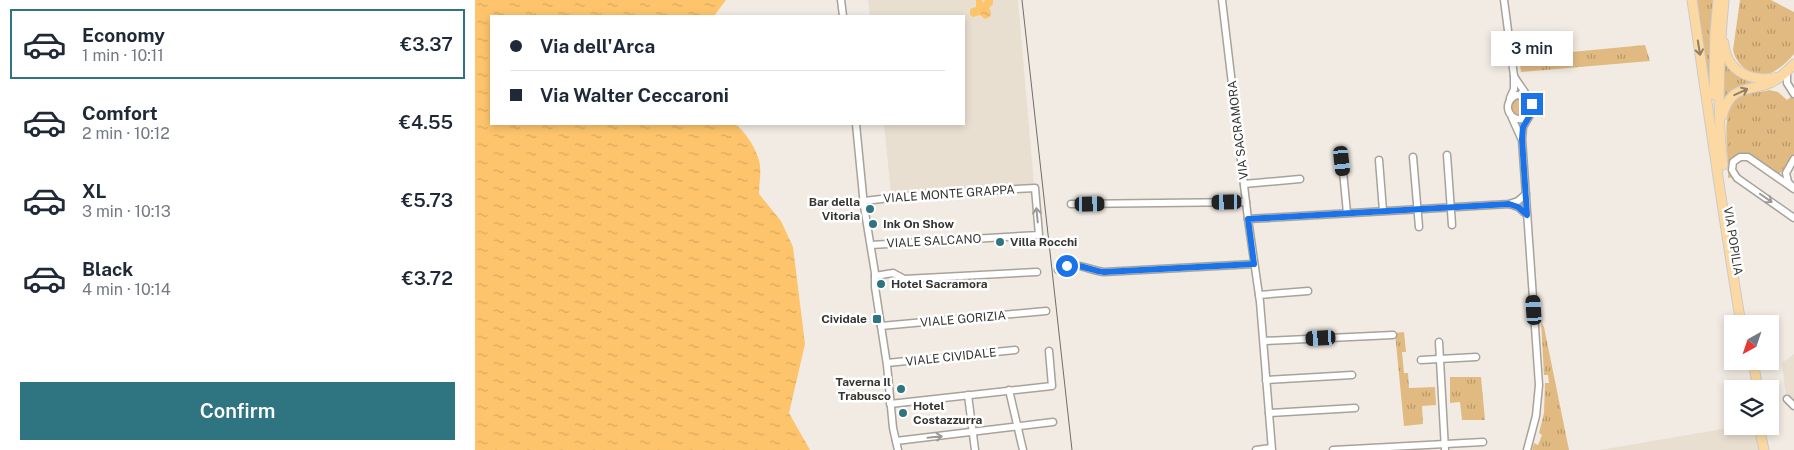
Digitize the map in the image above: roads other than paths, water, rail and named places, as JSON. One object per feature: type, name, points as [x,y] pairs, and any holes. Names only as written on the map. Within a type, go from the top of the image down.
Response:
[{"type":"main road","points":[[1692,0],[1719,157]]},
{"type":"main road","points":[[1718,0],[1713,95],[1719,157]]},
{"type":"main road","points":[[1719,157],[1721,36],[1724,0]]},
{"type":"main road","points":[[1724,0],[1725,50],[1735,67],[1749,77],[1767,80],[1783,75]]},
{"type":"main road","points":[[1720,126],[1727,103],[1737,92],[1769,84],[1783,75],[1794,64]]},
{"type":"main road","name":"VIA POPILIA","points":[[1719,157],[1722,214],[1739,315]]},
{"type":"main road","name":"VIA POPILIA","points":[[1719,157],[1745,315]]},
{"type":"main road","points":[[1761,435],[1764,450]]},
{"type":"main road","points":[[1766,435],[1769,450]]},
{"type":"street","points":[[841,0],[843,15]]},
{"type":"street","name":"VIA SACRAMORA","points":[[1222,0],[1248,219],[1259,294],[1272,449]]},
{"type":"street","points":[[1504,0],[1514,76],[1514,88],[1507,106],[1522,139]]},
{"type":"street","points":[[1783,75],[1794,94]]},
{"type":"street","points":[[1514,76],[1533,108],[1523,127],[1522,139],[1539,385],[1536,416],[1526,449]]},
{"type":"street","points":[[1510,99],[1517,94],[1528,97]]},
{"type":"street","points":[[1511,117],[1519,120],[1530,115]]},
{"type":"street","points":[[856,125],[864,201],[887,363],[890,404],[897,450]]},
{"type":"street","points":[[1447,155],[1452,225]]},
{"type":"street","points":[[1413,157],[1419,228]]},
{"type":"street","points":[[1794,189],[1748,157],[1736,158],[1732,166],[1737,178],[1794,218]]},
{"type":"street","points":[[1794,159],[1786,173],[1788,182],[1794,189]]},
{"type":"street","points":[[1379,160],[1383,211]]},
{"type":"street","points":[[1342,161],[1347,213]]},
{"type":"street","points":[[1244,184],[1300,179]]},
{"type":"street","name":"VIALE MONTE GRAPPA","points":[[864,201],[911,195],[1035,188]]},
{"type":"street","name":"VIALE SALCANO","points":[[871,245],[1039,235],[1035,188]]},
{"type":"street","points":[[1248,219],[1509,204],[1518,201],[1526,194]]},
{"type":"street","points":[[1071,204],[1246,202]]},
{"type":"street","points":[[1509,204],[1518,207],[1527,215]]},
{"type":"street","points":[[1058,270],[1075,264],[1104,272],[1254,264]]},
{"type":"street","points":[[875,276],[893,273],[904,279],[1037,272]]},
{"type":"street","points":[[1259,294],[1308,291]]},
{"type":"street","name":"VIALE GORIZIA","points":[[881,326],[1045,311]]},
{"type":"street","points":[[1264,341],[1393,335]]},
{"type":"street","points":[[1439,342],[1445,446]]},
{"type":"street","name":"VIALE CIVIDALE","points":[[887,363],[1015,350]]},
{"type":"street","points":[[890,404],[1052,386],[1049,351]]},
{"type":"street","points":[[1421,360],[1476,357]]},
{"type":"street","points":[[1266,380],[1352,375]]},
{"type":"street","points":[[1009,390],[1023,450]]},
{"type":"street","points":[[968,395],[975,450]]},
{"type":"street","points":[[1787,399],[1794,406]]},
{"type":"street","points":[[1269,414],[1355,408]]},
{"type":"street","points":[[1269,414],[1329,413]]},
{"type":"street","points":[[896,441],[1053,422]]},
{"type":"street","points":[[1333,450],[1445,446],[1483,442]]},
{"type":"street","points":[[1257,450],[1272,449]]},
{"type":"water","points":[[475,0],[726,0],[715,15],[490,15],[490,125],[736,125],[739,127],[751,142],[759,160],[759,194],[781,221],[793,247],[805,344],[789,413],[810,450],[475,450]]},
{"type":"water","points":[[976,0],[982,0],[983,3],[985,0],[993,0],[993,4],[989,8],[991,12],[990,17],[985,19],[980,15],[973,17],[970,15],[970,9],[976,7]]},
{"type":"railway","points":[[1022,0],[1072,450]]},
{"type":"place","name":"Bar della Vitoria","points":[[870,209]]},
{"type":"place","name":"Ink On Show","points":[[873,224]]},
{"type":"place","name":"Villa Rocchi","points":[[1000,242]]},
{"type":"place","name":"Hotel Sacramora","points":[[881,284]]},
{"type":"place","name":"Cividale","points":[[877,319]]},
{"type":"place","name":"Taverna Il Trabusco","points":[[901,389]]},
{"type":"place","name":"Hotel Costazzurra","points":[[903,413]]}]
